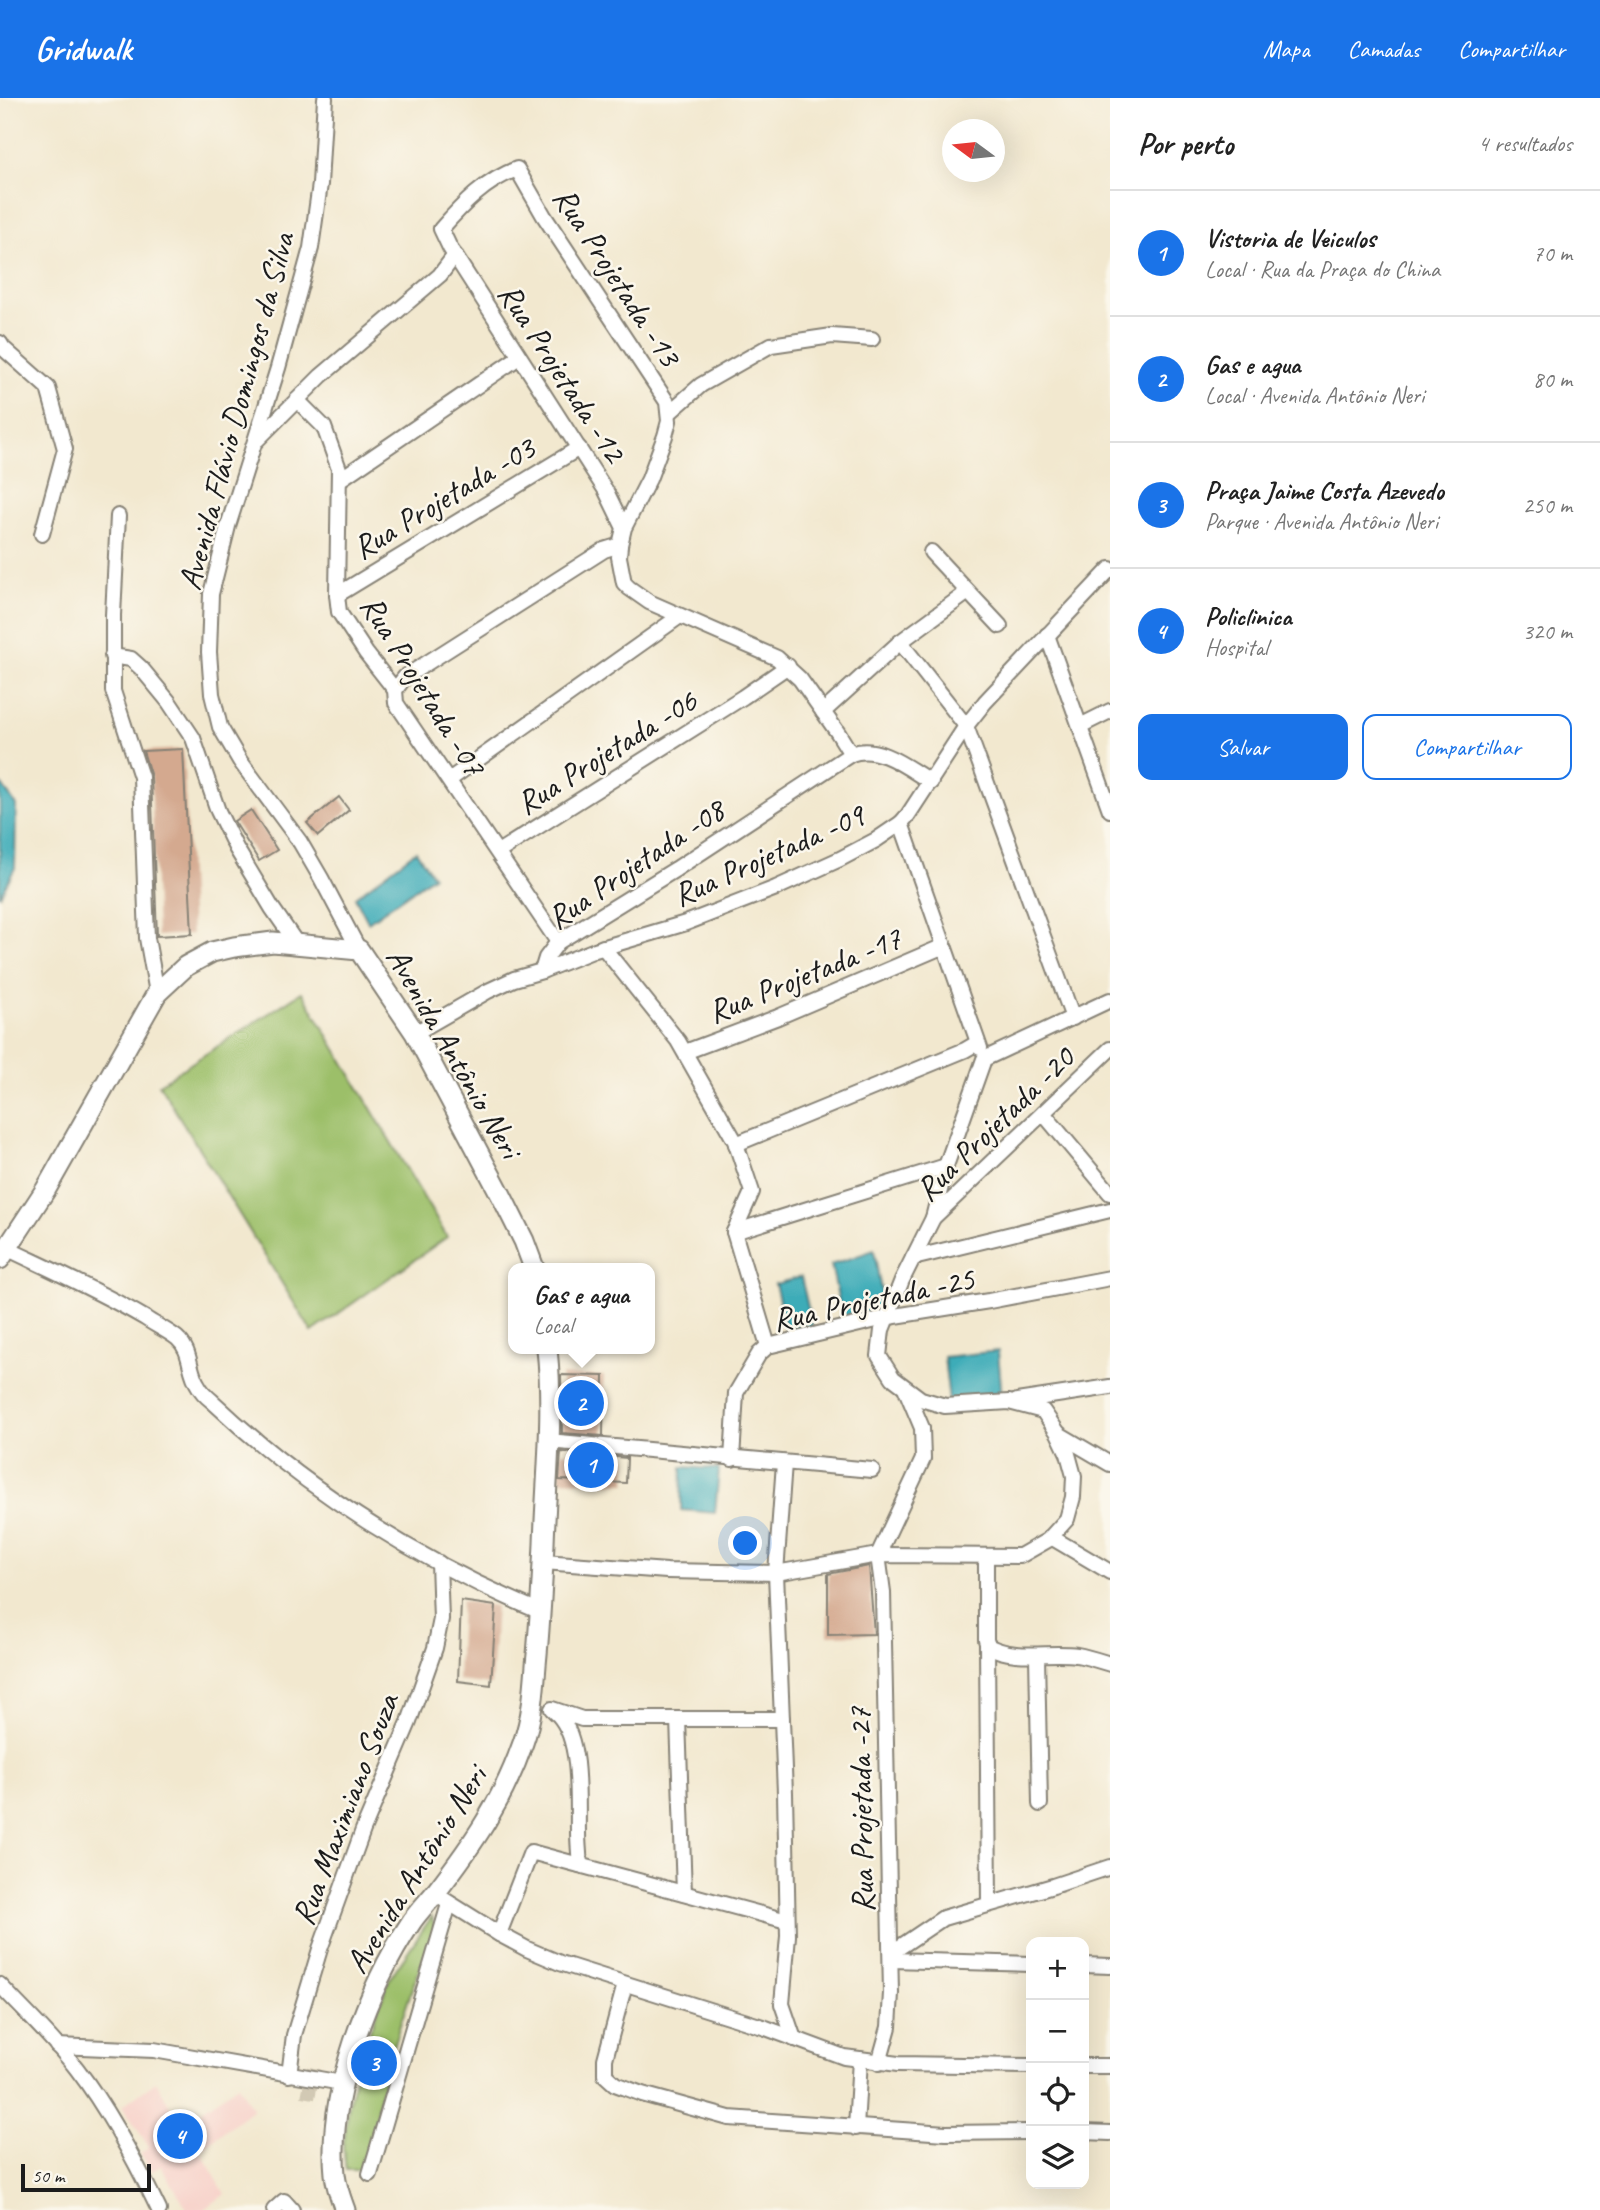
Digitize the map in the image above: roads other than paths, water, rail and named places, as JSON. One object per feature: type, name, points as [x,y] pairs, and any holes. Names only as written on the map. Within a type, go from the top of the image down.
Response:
[{"type":"street","name":"Avenida Flávio Domingos da Silva","points":[[325,98],[320,184],[311,248],[295,312],[228,526],[211,594],[209,652],[212,694],[220,727],[240,761],[300,842],[359,950]]},
{"type":"street","name":"Rua Projetada -13","points":[[453,252],[441,229],[466,200],[500,176],[517,169],[668,408]]},
{"type":"street","points":[[256,441],[321,376],[440,275],[453,252]]},
{"type":"street","name":"Rua Projetada -12","points":[[453,252],[607,491],[624,528]]},
{"type":"street","points":[[872,339],[832,336],[771,345],[701,385],[668,408],[665,436],[642,496],[624,528],[619,557],[624,583],[649,602],[765,651],[788,666],[800,679],[851,754],[857,751],[872,751],[931,782]]},
{"type":"street","points":[[0,343],[48,388],[65,449],[42,534]]},
{"type":"street","points":[[339,480],[519,357]]},
{"type":"street","name":"Rua Projetada -07","points":[[297,400],[324,427],[339,469],[339,612],[395,690],[396,703],[558,942]]},
{"type":"street","name":"Rua Projetada -03","points":[[337,595],[579,448]]},
{"type":"street","points":[[118,516],[113,691],[141,777],[147,938],[156,993]]},
{"type":"street","points":[[395,690],[405,677],[604,550],[620,545]]},
{"type":"street","points":[[932,552],[1000,626]]},
{"type":"street","name":"Rua Projetada -09","points":[[542,971],[603,947],[686,923],[776,888],[840,859],[901,823],[985,702],[1110,569]]},
{"type":"street","points":[[823,712],[900,642],[968,592]]},
{"type":"street","points":[[449,780],[681,617]]},
{"type":"street","points":[[1047,635],[1080,726],[1105,777],[1110,810]]},
{"type":"street","points":[[900,642],[966,726],[1073,1018]]},
{"type":"street","points":[[113,656],[131,659],[141,668],[169,702],[193,738],[218,811],[236,848],[297,944]]},
{"type":"street","name":"Rua Projetada -06","points":[[498,852],[788,666]]},
{"type":"street","points":[[1080,726],[1110,711]]},
{"type":"street","name":"Rua Projetada -08","points":[[415,1033],[488,991],[514,979],[542,971],[546,958],[558,942],[677,869],[851,754]]},
{"type":"street","points":[[901,823],[984,1059]]},
{"type":"street","name":"Avenida Antônio Neri","points":[[4,1254],[52,1178],[156,993],[186,966],[212,952],[273,942],[359,950],[415,1033],[501,1195],[532,1263]]},
{"type":"street","name":"Rua Projetada -17","points":[[685,1052],[778,1017],[944,946]]},
{"type":"street","points":[[603,947],[678,1041],[736,1144],[752,1192],[734,1232],[768,1346]]},
{"type":"street","name":"Rua Projetada -20","points":[[905,1389],[893,1378],[879,1356],[882,1330],[933,1218],[946,1166],[984,1059],[1110,1000]]},
{"type":"street","points":[[736,1144],[977,1043]]},
{"type":"street","name":"Rua Projetada -20","points":[[933,1218],[1110,1049]]},
{"type":"street","points":[[1042,1113],[1110,1193]]},
{"type":"street","points":[[734,1232],[946,1166]]},
{"type":"street","points":[[913,1258],[1110,1210]]},
{"type":"street","points":[[4,1254],[121,1304],[177,1338],[191,1360],[197,1384],[210,1399],[243,1429],[355,1515],[502,1596],[541,1612]]},
{"type":"street","name":"Rua Projetada -25","points":[[732,1459],[736,1393],[759,1354],[768,1346],[889,1317],[1110,1278]]},
{"type":"street","name":"Avenida Antônio Neri","points":[[345,2210],[335,2177],[333,2144],[342,2083],[358,2031],[396,1947],[414,1918],[442,1899],[508,1783],[524,1741],[533,1703],[541,1612],[548,1441],[547,1354]]},
{"type":"street","points":[[905,1389],[920,1399],[946,1406],[1009,1402],[1110,1387]]},
{"type":"street","points":[[878,1555],[923,1459],[922,1428],[905,1389]]},
{"type":"street","points":[[1088,1390],[1110,1400]]},
{"type":"street","points":[[543,1562],[667,1571],[776,1573],[878,1555],[1020,1556],[1050,1538],[1068,1519],[1074,1476],[1058,1433],[1043,1411],[1009,1402]]},
{"type":"street","points":[[1058,1433],[1110,1464]]},
{"type":"street","points":[[548,1441],[872,1470]]},
{"type":"street","points":[[784,1463],[776,1573],[788,1955],[782,2004],[794,2039]]},
{"type":"street","points":[[1050,1538],[1110,1572]]},
{"type":"street","name":"Rua Projetada -27","points":[[878,1555],[883,1591],[891,1957],[889,2027],[879,2063]]},
{"type":"street","points":[[986,1556],[989,1903]]},
{"type":"street","name":"Rua Maximiano Souza","points":[[289,2075],[294,2035],[320,1948],[363,1830],[409,1722],[438,1640],[441,1619],[439,1563]]},
{"type":"street","points":[[988,1645],[1037,1656],[1077,1655],[1110,1664]]},
{"type":"street","points":[[1037,1656],[1040,1804]]},
{"type":"street","points":[[533,1703],[582,1718],[782,1719]]},
{"type":"street","points":[[552,1709],[562,1717],[573,1748],[578,1783],[580,1865]]},
{"type":"street","points":[[678,1719],[684,1892]]},
{"type":"street","points":[[499,1934],[531,1852],[787,1921]]},
{"type":"street","points":[[891,1957],[943,1918],[1110,1867]]},
{"type":"street","points":[[370,2174],[442,1899],[499,1934],[560,1963],[766,2028],[844,2057],[879,2063],[1026,2066]]},
{"type":"street","points":[[891,1957],[1026,1964]]},
{"type":"street","points":[[1089,1965],[1110,1966]]},
{"type":"street","points":[[625,1984],[604,2068],[607,2079],[615,2084],[680,2106],[729,2118],[946,2133],[1026,2132]]},
{"type":"street","points":[[0,1985],[57,2046],[93,2092],[125,2144],[159,2210]]},
{"type":"street","points":[[766,2028],[782,2004]]},
{"type":"street","points":[[57,2046],[154,2050],[342,2083]]},
{"type":"street","points":[[856,2128],[860,2059]]},
{"type":"street","points":[[1089,2066],[1110,2066]]},
{"type":"street","points":[[1089,2132],[1110,2133]]},
{"type":"street","points":[[274,2210],[284,2201],[292,2210]]},
{"type":"water","points":[[0,782],[16,805],[15,868],[0,896]]},
{"type":"water","points":[[416,851],[433,876],[368,922],[355,897]]},
{"type":"water","points":[[874,1250],[885,1315],[844,1324],[831,1265]]},
{"type":"water","points":[[801,1277],[814,1333],[789,1341],[775,1284]]},
{"type":"water","points":[[998,1351],[1002,1398],[949,1401],[944,1357]]},
{"type":"water","points":[[682,1467],[719,1469],[715,1513],[681,1510]]},
{"type":"tunnel","points":[[308,2098],[314,2068]]},
{"type":"place","name":"Gas e agua","points":[[581,1403]]},
{"type":"place","name":"Vistoria de Veiculos","points":[[591,1465]]},
{"type":"place","name":"Praça Jaime Costa Azevedo","points":[[374,2063]]},
{"type":"place","name":"Policlinica","points":[[180,2136]]}]
